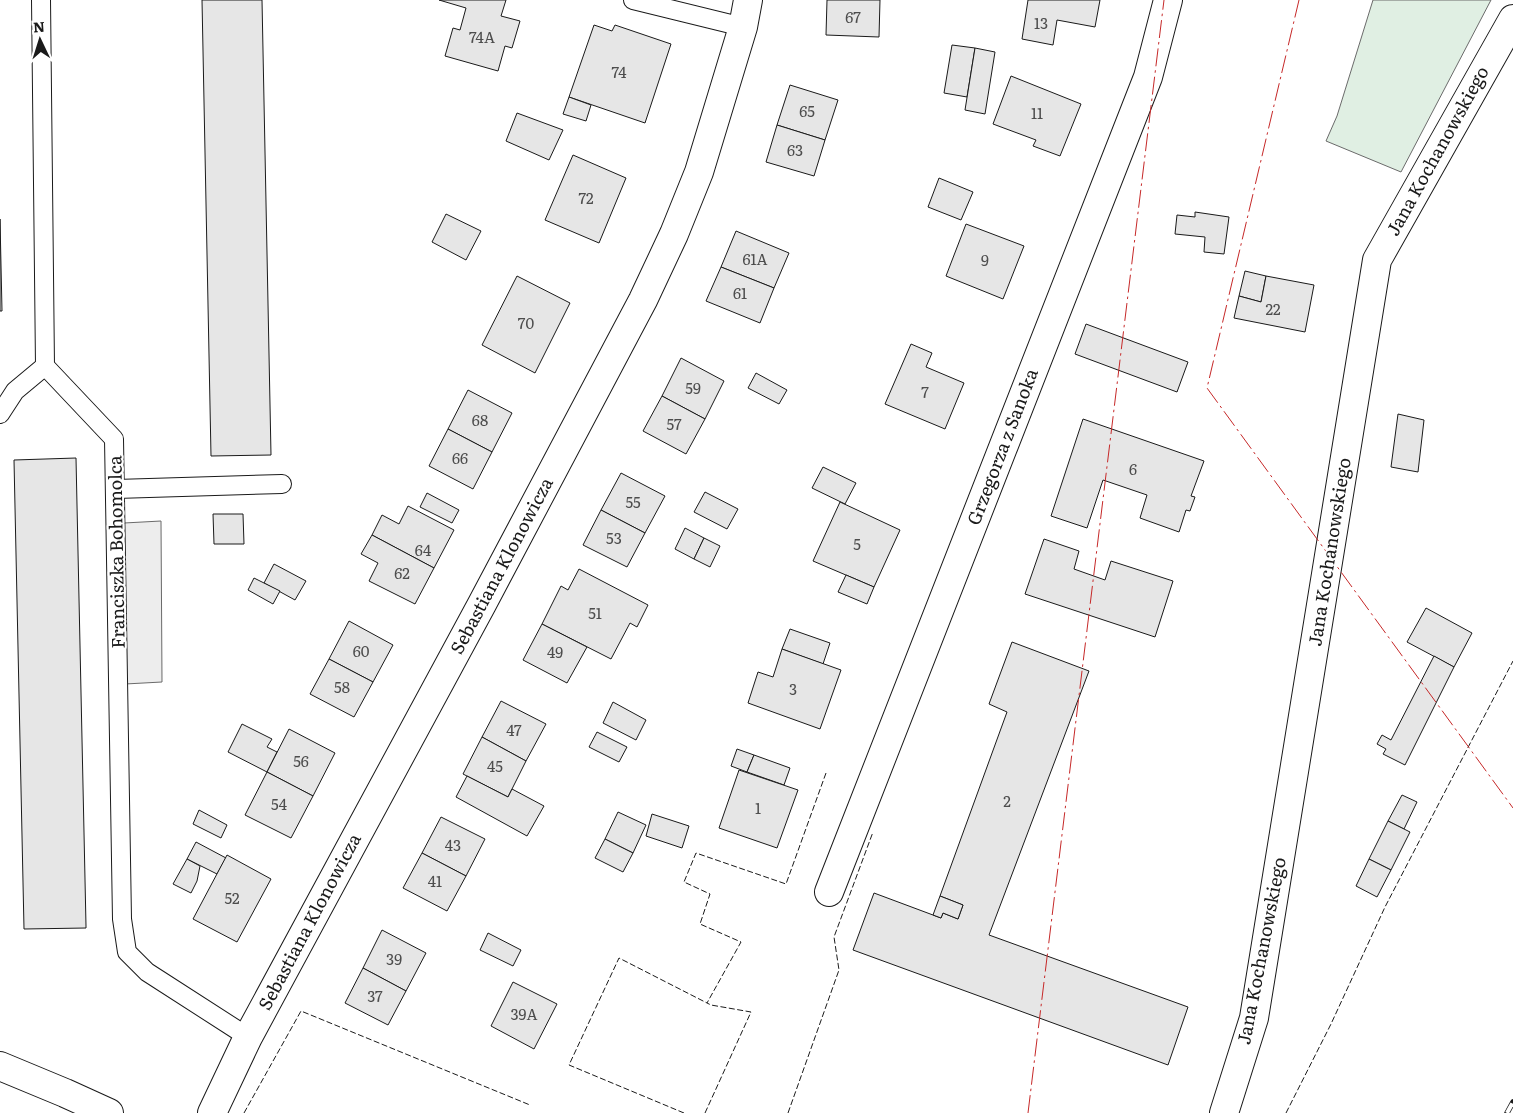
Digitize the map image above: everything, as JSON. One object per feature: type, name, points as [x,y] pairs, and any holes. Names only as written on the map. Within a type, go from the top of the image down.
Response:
[{"type":"street","name":"Sebastiana Klonowicza","points":[[212,1113],[248,1036],[482,604],[643,300],[674,234],[699,172],[743,27],[748,0]]},
{"type":"street","name":"Grzegorza z Sanoka","points":[[829,892],[1148,78],[1168,0]]},
{"type":"street","name":"Jana Kochanowskiego","points":[[1224,1113],[1254,1018],[1377,260],[1513,19]]},
{"type":"street","points":[[0,1066],[109,1113]]},
{"type":"lane","points":[[0,414],[15,391],[46,366],[41,0]]},
{"type":"lane","points":[[633,0],[743,27]]},
{"type":"lane","name":"Franciszka Bohomolca","points":[[46,366],[114,439],[122,919],[127,952],[147,972],[248,1036]]},
{"type":"lane","points":[[116,489],[282,484]]},
{"type":"green space","points":[[1373,0],[1491,0],[1401,172],[1326,141],[1337,116]]},
{"type":"shaded area","points":[[161,521],[162,682],[125,684],[124,523]]},
{"type":"building","points":[[202,0],[262,0],[271,455],[211,456]]},
{"type":"building","points":[[439,0],[506,0],[501,16],[520,21],[512,48],[505,46],[498,71],[445,56],[453,28],[460,30],[466,8]]},
{"type":"building","points":[[827,0],[880,0],[879,37],[826,35]]},
{"type":"building","points":[[1028,0],[1100,0],[1095,27],[1057,20],[1053,45],[1022,39]]},
{"type":"building","points":[[594,25],[612,31],[615,25],[671,44],[645,123],[569,97]]},
{"type":"building","points":[[952,45],[975,48],[967,97],[944,93]]},
{"type":"building","points":[[975,48],[995,52],[985,114],[965,110]]},
{"type":"building","points":[[1011,76],[1081,104],[1060,156],[1033,146],[1036,140],[993,124]]},
{"type":"building","points":[[790,85],[838,100],[825,140],[777,125]]},
{"type":"building","points":[[569,97],[591,105],[586,121],[563,114]]},
{"type":"building","points":[[517,113],[563,130],[549,160],[506,141]]},
{"type":"building","points":[[777,125],[825,140],[814,176],[766,162]]},
{"type":"building","points":[[573,155],[626,178],[599,243],[545,220]]},
{"type":"building","points":[[939,178],[973,192],[961,220],[928,207]]},
{"type":"building","points":[[1195,212],[1229,217],[1224,254],[1204,252],[1205,237],[1175,234],[1177,215],[1195,217]]},
{"type":"building","points":[[446,214],[481,231],[466,260],[432,242]]},
{"type":"building","points":[[0,219],[2,311],[0,311]]},
{"type":"building","points":[[966,224],[1024,246],[1003,299],[946,276]]},
{"type":"building","points":[[736,231],[789,253],[774,288],[721,267]]},
{"type":"building","points":[[721,267],[774,288],[760,323],[706,301]]},
{"type":"building","points":[[1245,271],[1266,276],[1261,302],[1239,296]]},
{"type":"building","points":[[517,276],[570,303],[535,373],[482,345]]},
{"type":"building","points":[[1266,276],[1314,285],[1305,332],[1234,318],[1239,296],[1261,302]]},
{"type":"building","points":[[1086,324],[1188,362],[1177,392],[1075,354]]},
{"type":"building","points":[[911,344],[932,353],[926,367],[964,383],[945,429],[885,404]]},
{"type":"building","points":[[681,358],[724,381],[705,419],[662,396]]},
{"type":"building","points":[[756,373],[787,390],[779,404],[748,388]]},
{"type":"building","points":[[468,390],[512,413],[492,452],[448,429]]},
{"type":"building","points":[[662,396],[705,419],[686,454],[643,431]]},
{"type":"building","points":[[1398,414],[1424,420],[1418,472],[1391,467]]},
{"type":"building","points":[[1083,419],[1204,461],[1191,496],[1195,497],[1190,511],[1186,510],[1179,532],[1140,518],[1147,495],[1103,480],[1087,528],[1051,516]]},
{"type":"building","points":[[448,429],[492,452],[473,489],[429,466]]},
{"type":"building","points":[[76,458],[86,928],[24,929],[14,460]]},
{"type":"building","points":[[823,467],[856,483],[845,504],[812,488]]},
{"type":"building","points":[[621,473],[665,496],[645,533],[601,510]]},
{"type":"building","points":[[705,492],[738,509],[727,529],[694,512]]},
{"type":"building","points":[[427,493],[459,510],[452,523],[420,507]]},
{"type":"building","points":[[840,502],[900,530],[874,587],[813,561]]},
{"type":"building","points":[[408,506],[454,530],[434,568],[372,535],[382,515],[399,524]]},
{"type":"building","points":[[601,510],[645,533],[627,567],[583,545]]},
{"type":"building","points":[[213,514],[243,514],[244,544],[214,544]]},
{"type":"building","points":[[685,528],[704,538],[694,559],[675,549]]},
{"type":"building","points":[[372,535],[434,568],[415,604],[369,581],[378,563],[361,554]]},
{"type":"building","points":[[704,538],[720,546],[710,567],[694,559]]},
{"type":"building","points":[[1044,539],[1079,551],[1074,569],[1105,580],[1111,561],[1173,581],[1155,637],[1025,594]]},
{"type":"building","points":[[274,564],[306,581],[295,600],[264,583]]},
{"type":"building","points":[[579,569],[648,605],[637,627],[630,623],[611,659],[542,624],[561,586],[568,590]]},
{"type":"building","points":[[846,575],[874,587],[867,604],[838,592]]},
{"type":"building","points":[[254,578],[280,591],[273,604],[248,590]]},
{"type":"building","points":[[1426,608],[1472,633],[1454,667],[1407,642]]},
{"type":"building","points":[[349,621],[393,645],[373,682],[329,659]]},
{"type":"building","points":[[542,624],[587,647],[567,683],[523,660]]},
{"type":"building","points":[[790,629],[830,643],[823,664],[782,649]]},
{"type":"building","points":[[1012,642],[1089,671],[989,935],[1188,1007],[1168,1065],[853,950],[874,893],[941,918],[943,913],[958,919],[963,905],[940,896],[1007,712],[989,704]]},
{"type":"building","points":[[782,649],[841,670],[820,729],[748,703],[758,672],[773,677]]},
{"type":"building","points":[[1434,656],[1454,667],[1405,765],[1383,754],[1386,749],[1377,744],[1382,735],[1391,740]]},
{"type":"building","points":[[329,659],[373,682],[354,717],[310,694]]},
{"type":"building","points":[[501,701],[546,724],[526,761],[482,737]]},
{"type":"building","points":[[613,702],[646,720],[636,740],[603,723]]},
{"type":"building","points":[[242,724],[272,739],[267,747],[277,752],[267,772],[228,752]]},
{"type":"building","points":[[289,729],[335,753],[313,796],[267,772]]},
{"type":"building","points":[[597,732],[627,747],[619,762],[589,747]]},
{"type":"building","points":[[482,737],[526,761],[508,797],[463,774]]},
{"type":"building","points":[[737,749],[754,755],[747,772],[731,766]]},
{"type":"building","points":[[754,755],[790,768],[784,785],[747,772]]},
{"type":"building","points":[[739,770],[798,790],[777,848],[719,828]]},
{"type":"building","points":[[267,772],[313,796],[291,838],[245,815]]},
{"type":"building","points":[[467,776],[508,797],[512,789],[544,806],[527,836],[456,797]]},
{"type":"building","points":[[1402,795],[1417,802],[1404,829],[1388,821]]},
{"type":"building","points":[[199,810],[227,825],[221,838],[193,824]]},
{"type":"building","points":[[618,812],[646,825],[633,853],[605,839]]},
{"type":"building","points":[[652,814],[689,826],[682,848],[646,836]]},
{"type":"building","points":[[441,817],[485,839],[466,876],[422,853]]},
{"type":"building","points":[[1388,821],[1410,832],[1391,870],[1369,859]]},
{"type":"building","points":[[605,839],[633,853],[623,872],[595,858]]},
{"type":"building","points":[[196,842],[226,858],[217,874],[187,859]]},
{"type":"building","points":[[422,853],[466,876],[447,911],[403,888]]},
{"type":"building","points":[[227,855],[271,879],[237,942],[193,919]]},
{"type":"building","points":[[187,859],[200,866],[197,881],[191,893],[173,884]]},
{"type":"building","points":[[1369,859],[1391,870],[1377,897],[1356,886]]},
{"type":"building","points":[[940,896],[963,905],[958,919],[943,913],[941,918],[933,915]]},
{"type":"building","points":[[382,930],[426,953],[406,991],[363,968]]},
{"type":"building","points":[[488,933],[521,950],[513,966],[480,950]]},
{"type":"building","points":[[363,968],[406,991],[388,1025],[345,1003]]},
{"type":"building","points":[[513,982],[557,1004],[534,1049],[491,1026]]},
{"type":"railway","points":[[1507,1113],[1513,1102]]},
{"type":"fence","points":[[1286,1113],[1331,1024],[1385,907],[1513,661]]},
{"type":"fence","points":[[705,1113],[751,1012],[707,1003],[741,942],[700,924],[710,894],[684,882],[696,853],[786,884],[826,773]]},
{"type":"fence","points":[[788,1113],[839,970],[834,937],[873,832]]},
{"type":"fence","points":[[684,1113],[569,1065],[619,958],[707,1003]]},
{"type":"fence","points":[[244,1113],[301,1011],[530,1105]]},
{"type":"power","points":[[1028,1113],[1164,0]]},
{"type":"power","points":[[1299,0],[1207,388],[1513,808]]}]
